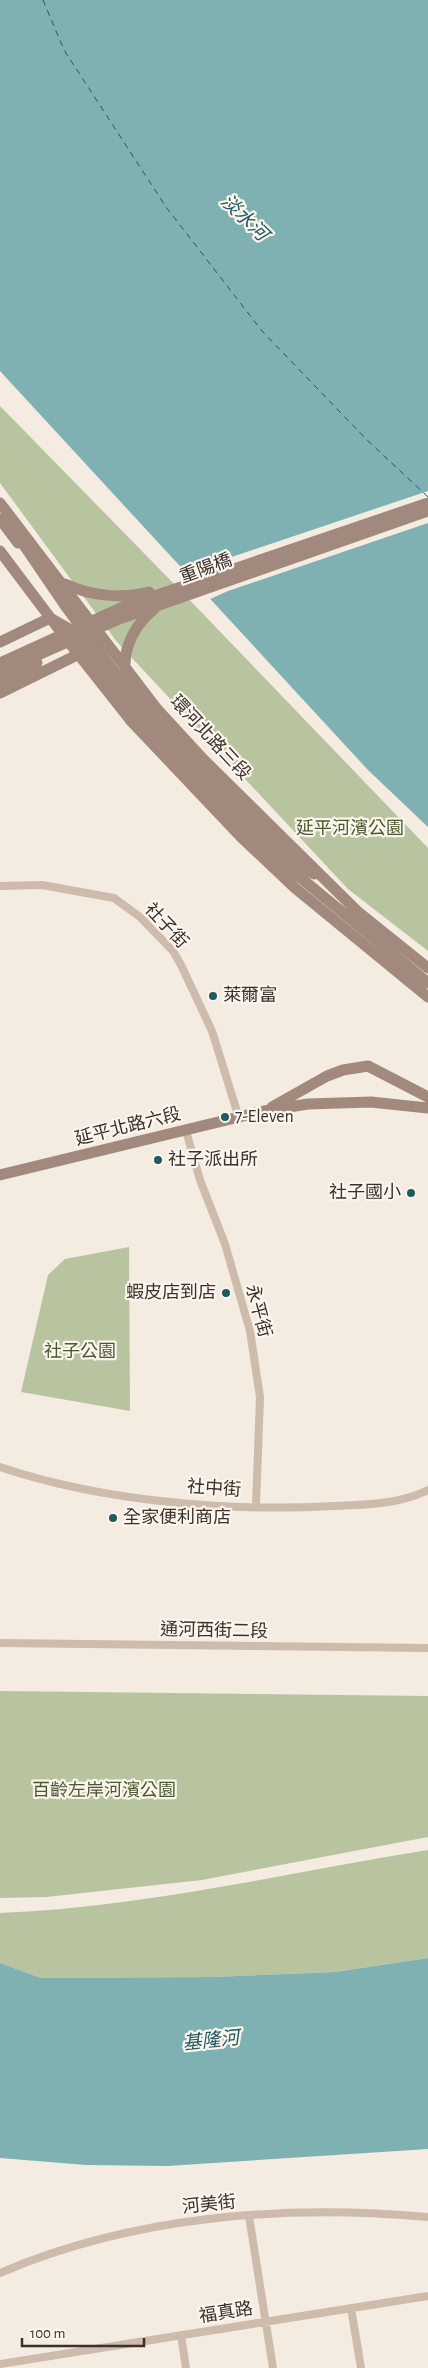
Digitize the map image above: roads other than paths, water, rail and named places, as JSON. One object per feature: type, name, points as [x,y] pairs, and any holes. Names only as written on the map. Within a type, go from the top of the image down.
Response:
[{"type":"main road","name":"重陽橋","points":[[0,672],[148,598],[428,503]]},
{"type":"main road","points":[[0,504],[6,519],[66,606],[132,695],[187,749],[203,759]]},
{"type":"main road","name":"環河北路三段","points":[[0,504],[66,587],[157,709],[203,759],[357,911],[428,968]]},
{"type":"main road","name":"重陽橋","points":[[0,663],[88,627],[161,604],[428,511]]},
{"type":"main road","points":[[0,519],[36,564],[56,580],[79,590],[101,595],[144,593],[219,574]]},
{"type":"main road","points":[[0,551],[50,618],[68,634],[152,731],[279,860],[428,983]]},
{"type":"main road","points":[[66,587],[68,634],[79,654],[132,722],[241,837],[295,888],[428,998]]},
{"type":"main road","points":[[161,604],[144,618],[126,649],[125,664],[130,688],[147,711],[277,846],[299,866],[322,878]]},
{"type":"main road","points":[[0,642],[50,618]]},
{"type":"main road","points":[[0,655],[62,626],[88,627]]},
{"type":"main road","points":[[0,681],[68,649],[88,627]]},
{"type":"main road","points":[[0,668],[68,634]]},
{"type":"main road","points":[[0,693],[79,654]]},
{"type":"main road","name":"延平北路六段","points":[[264,1111],[327,1076],[343,1070],[368,1066],[428,1097]]},
{"type":"main road","name":"延平北路六段","points":[[0,1176],[264,1111],[308,1104],[371,1102],[428,1108]]},
{"type":"street","name":"社子街","points":[[0,886],[42,885],[114,898],[140,917],[173,951],[181,965],[212,1031],[238,1118]]},
{"type":"street","name":"永平街","points":[[186,1131],[200,1180],[225,1244],[250,1331],[260,1397],[256,1506]]},
{"type":"street","name":"社中街","points":[[0,1467],[33,1478],[110,1493],[213,1506],[311,1508],[374,1504],[428,1490]]},
{"type":"street","name":"通河西街二段","points":[[0,1643],[428,1648]]},
{"type":"street","name":"河美街","points":[[0,2273],[38,2257],[96,2240],[173,2224],[249,2216],[325,2212],[428,2217]]},
{"type":"street","points":[[249,2216],[274,2368]]},
{"type":"street","name":"福真路","points":[[0,2366],[428,2296]]},
{"type":"street","points":[[351,2308],[361,2368]]},
{"type":"street","points":[[181,2335],[186,2368]]},
{"type":"water","name":"淡水河","points":[[0,0],[428,0],[428,827],[368,770],[0,371]]},
{"type":"water","name":"基隆河","points":[[428,1958],[428,2149],[167,2166],[86,2165],[0,2158],[0,1963],[41,1978],[213,1977],[335,1972]]},
{"type":"place","name":"萊爾富","points":[[213,996]]},
{"type":"place","name":"7-Eleven","points":[[225,1117]]},
{"type":"place","name":"社子派出所","points":[[158,1160]]},
{"type":"place","name":"社子國小","points":[[411,1193]]},
{"type":"place","name":"蝦皮店到店","points":[[226,1293]]},
{"type":"place","name":"全家便利商店","points":[[113,1518]]},
{"type":"park label","name":"延平河濱公園","points":[[350,829]]},
{"type":"park label","name":"社子公園","points":[[80,1352]]},
{"type":"park label","name":"百齡左岸河濱公園","points":[[104,1791]]}]
